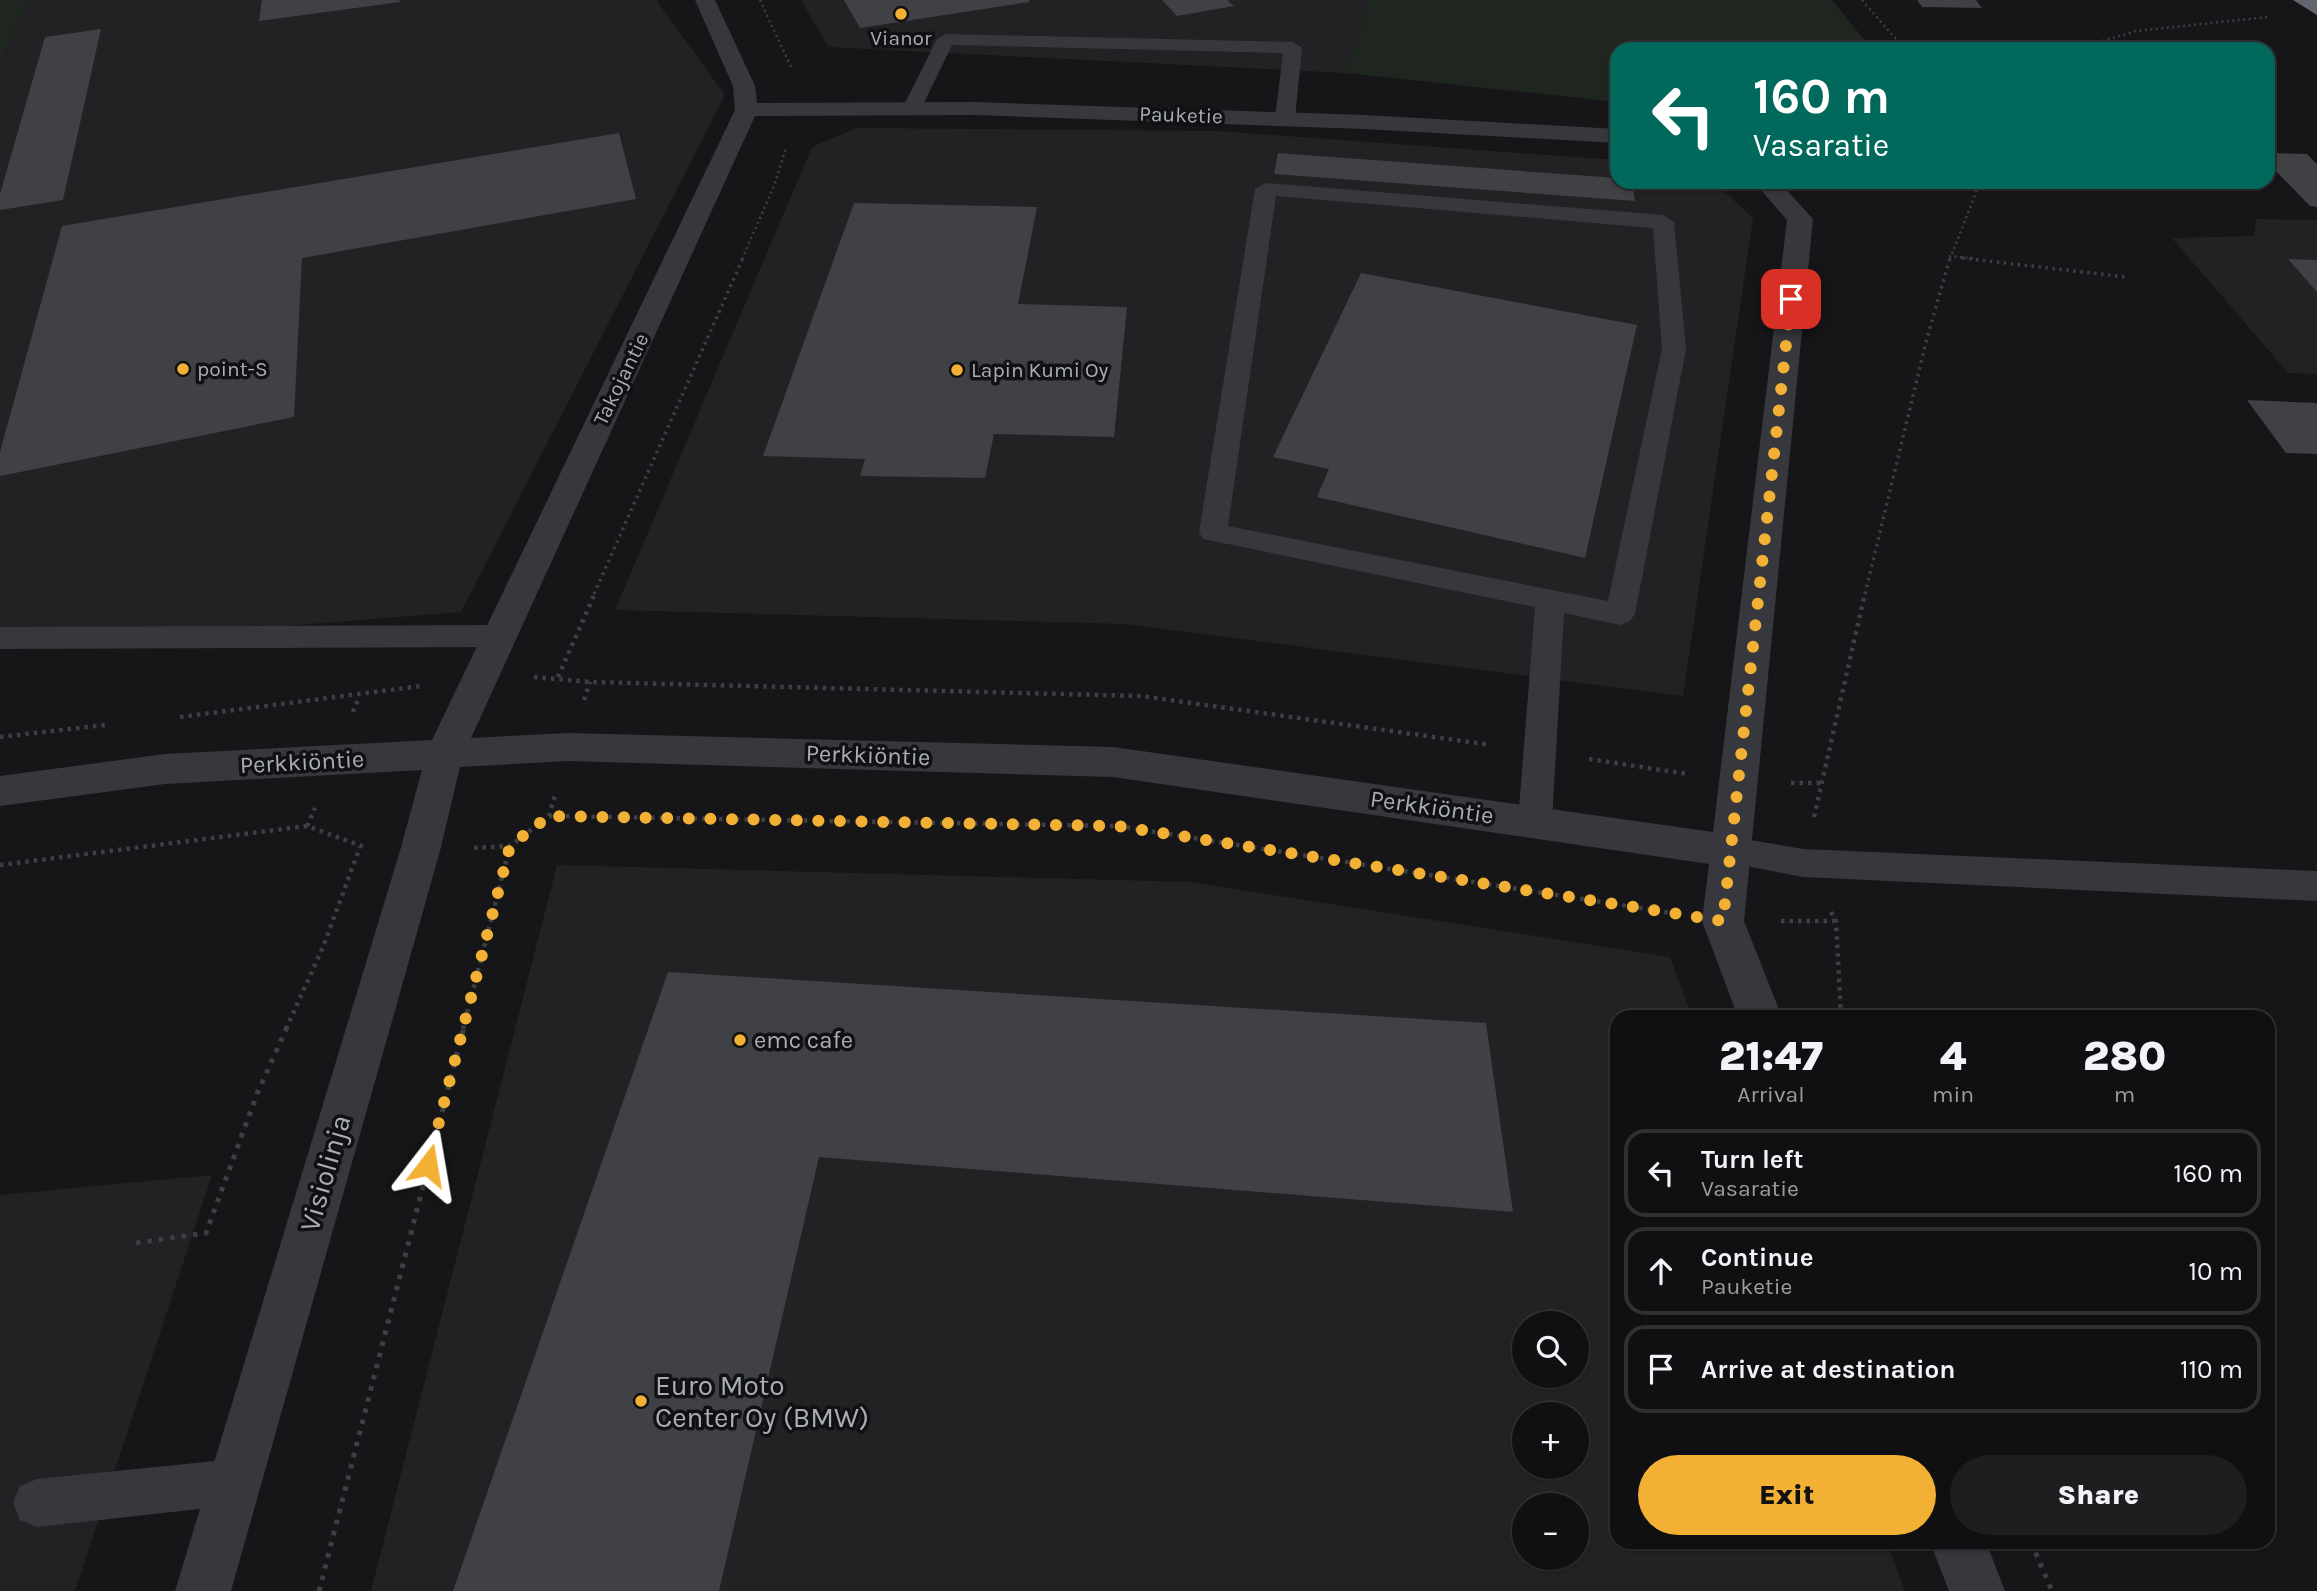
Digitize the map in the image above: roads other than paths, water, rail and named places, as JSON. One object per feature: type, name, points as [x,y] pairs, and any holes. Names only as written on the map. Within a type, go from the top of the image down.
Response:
[{"type":"highway","points":[[2303,0],[2317,9]]},
{"type":"street","points":[[705,0],[744,86],[746,110]]},
{"type":"street","name":"Pauketie","points":[[746,110],[913,107],[1432,123],[1610,136]]},
{"type":"street","name":"Takojantie","points":[[445,754],[478,677],[712,187],[746,110]]},
{"type":"street","points":[[1757,1010],[1723,921],[1800,219],[1772,189]]},
{"type":"street","name":"Perkkiöntie","points":[[0,791],[165,769],[568,747],[1113,762],[1732,851]]},
{"type":"street","name":"Visiolinja","points":[[203,1591],[420,851],[445,754]]},
{"type":"street","points":[[1961,1549],[1977,1591]]},
{"type":"lane","points":[[913,107],[946,39],[1293,48],[1285,118]]},
{"type":"lane","points":[[1266,189],[1663,222],[1674,349],[1620,614],[1550,600],[1213,532],[1266,189]]},
{"type":"lane","points":[[1535,821],[1550,600]]},
{"type":"lane","points":[[0,638],[498,636]]},
{"type":"lane","points":[[1732,851],[1803,863],[2317,886]]},
{"type":"lane","points":[[37,1503],[235,1482]]},
{"type":"place","name":"Vianor","points":[[901,14]]},
{"type":"place","name":"point-S","points":[[183,369]]},
{"type":"place","name":"Lapin Kumi Oy","points":[[957,370]]},
{"type":"place","name":"emc cafe","points":[[740,1040]]},
{"type":"place","name":"Euro Moto Center Oy (BMW)","points":[[641,1401]]}]
